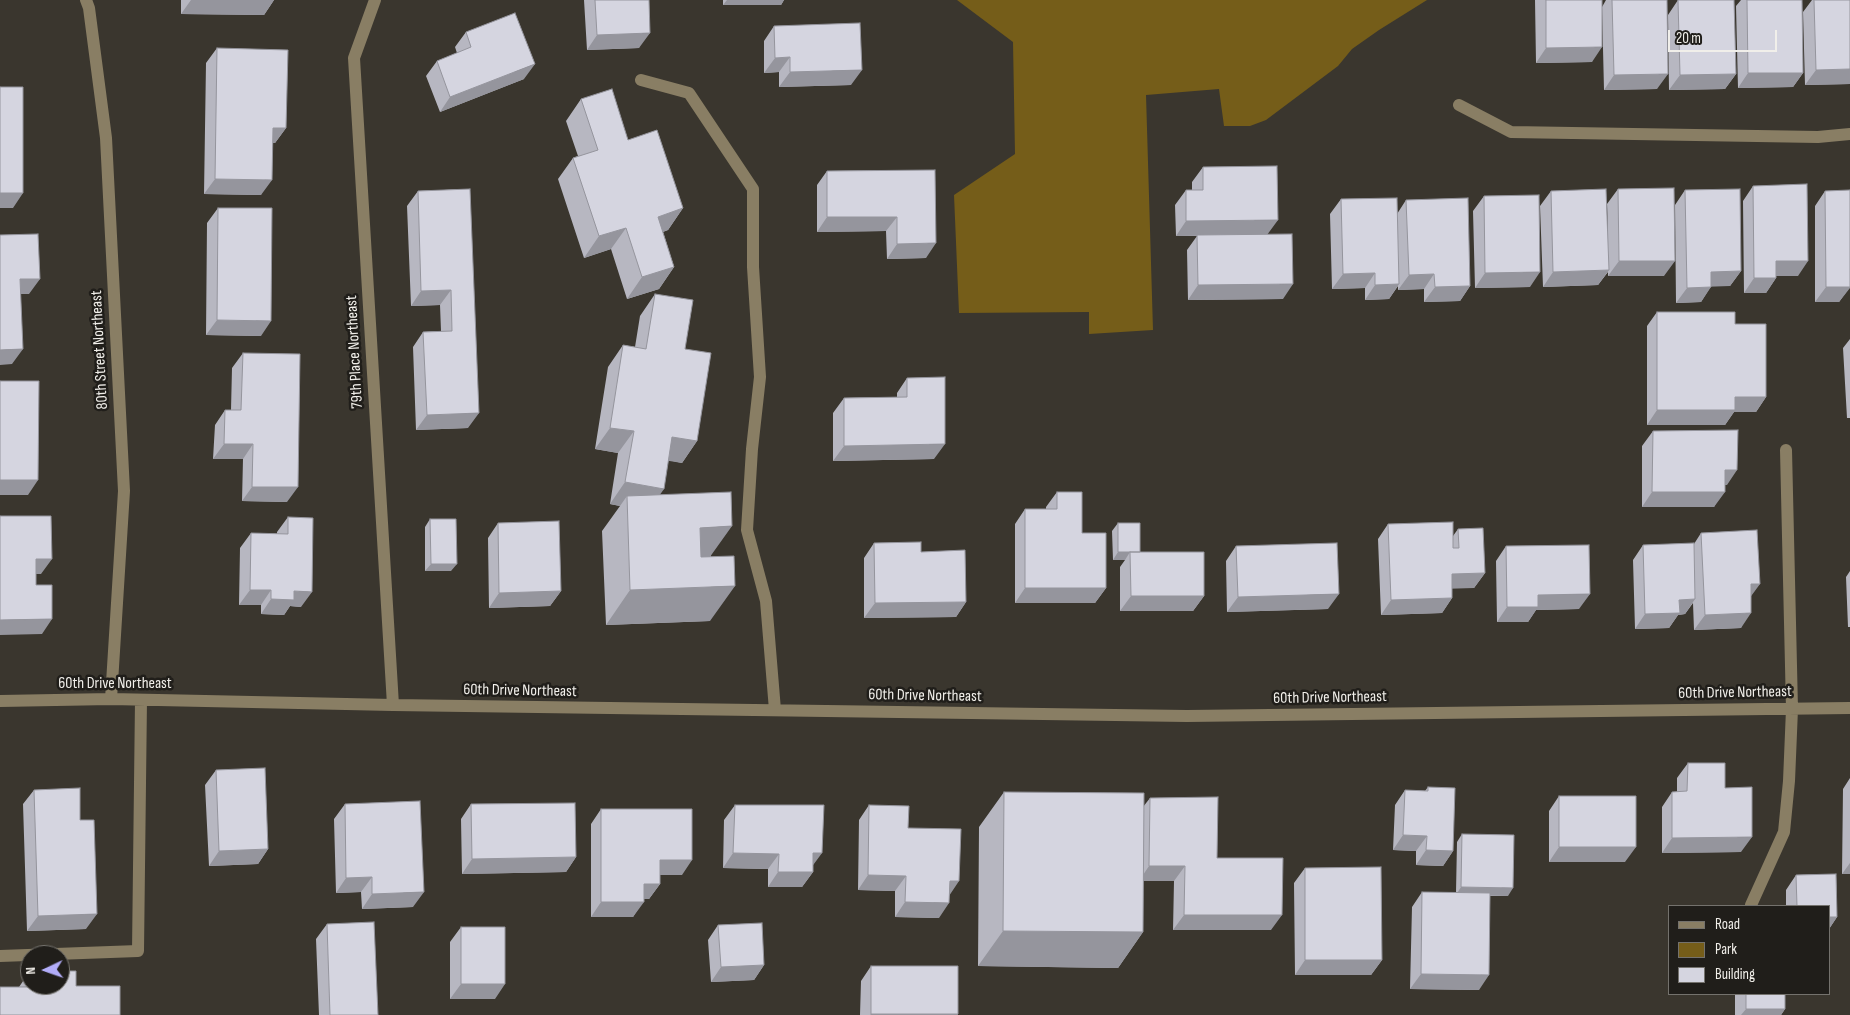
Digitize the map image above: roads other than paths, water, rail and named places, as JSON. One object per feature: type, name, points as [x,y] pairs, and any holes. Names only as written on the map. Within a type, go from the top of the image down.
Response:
[{"type":"street","name":"80th Street Northeast","points":[[86,0],[89,8],[106,138],[124,492],[111,699]]},
{"type":"street","name":"79th Place Northeast","points":[[375,0],[354,58],[392,705]]},
{"type":"street","points":[[641,80],[689,93],[753,189],[753,267],[760,377],[752,449],[747,530],[766,601],[775,710]]},
{"type":"street","points":[[1459,105],[1511,132],[1818,137],[1850,134]]},
{"type":"street","points":[[1751,905],[1784,832],[1789,781],[1792,708],[1786,450]]},
{"type":"street","name":"60th Drive Northeast","points":[[0,701],[111,699],[392,705],[1187,716],[1850,708]]},
{"type":"street","points":[[0,956],[138,952],[141,700]]}]
